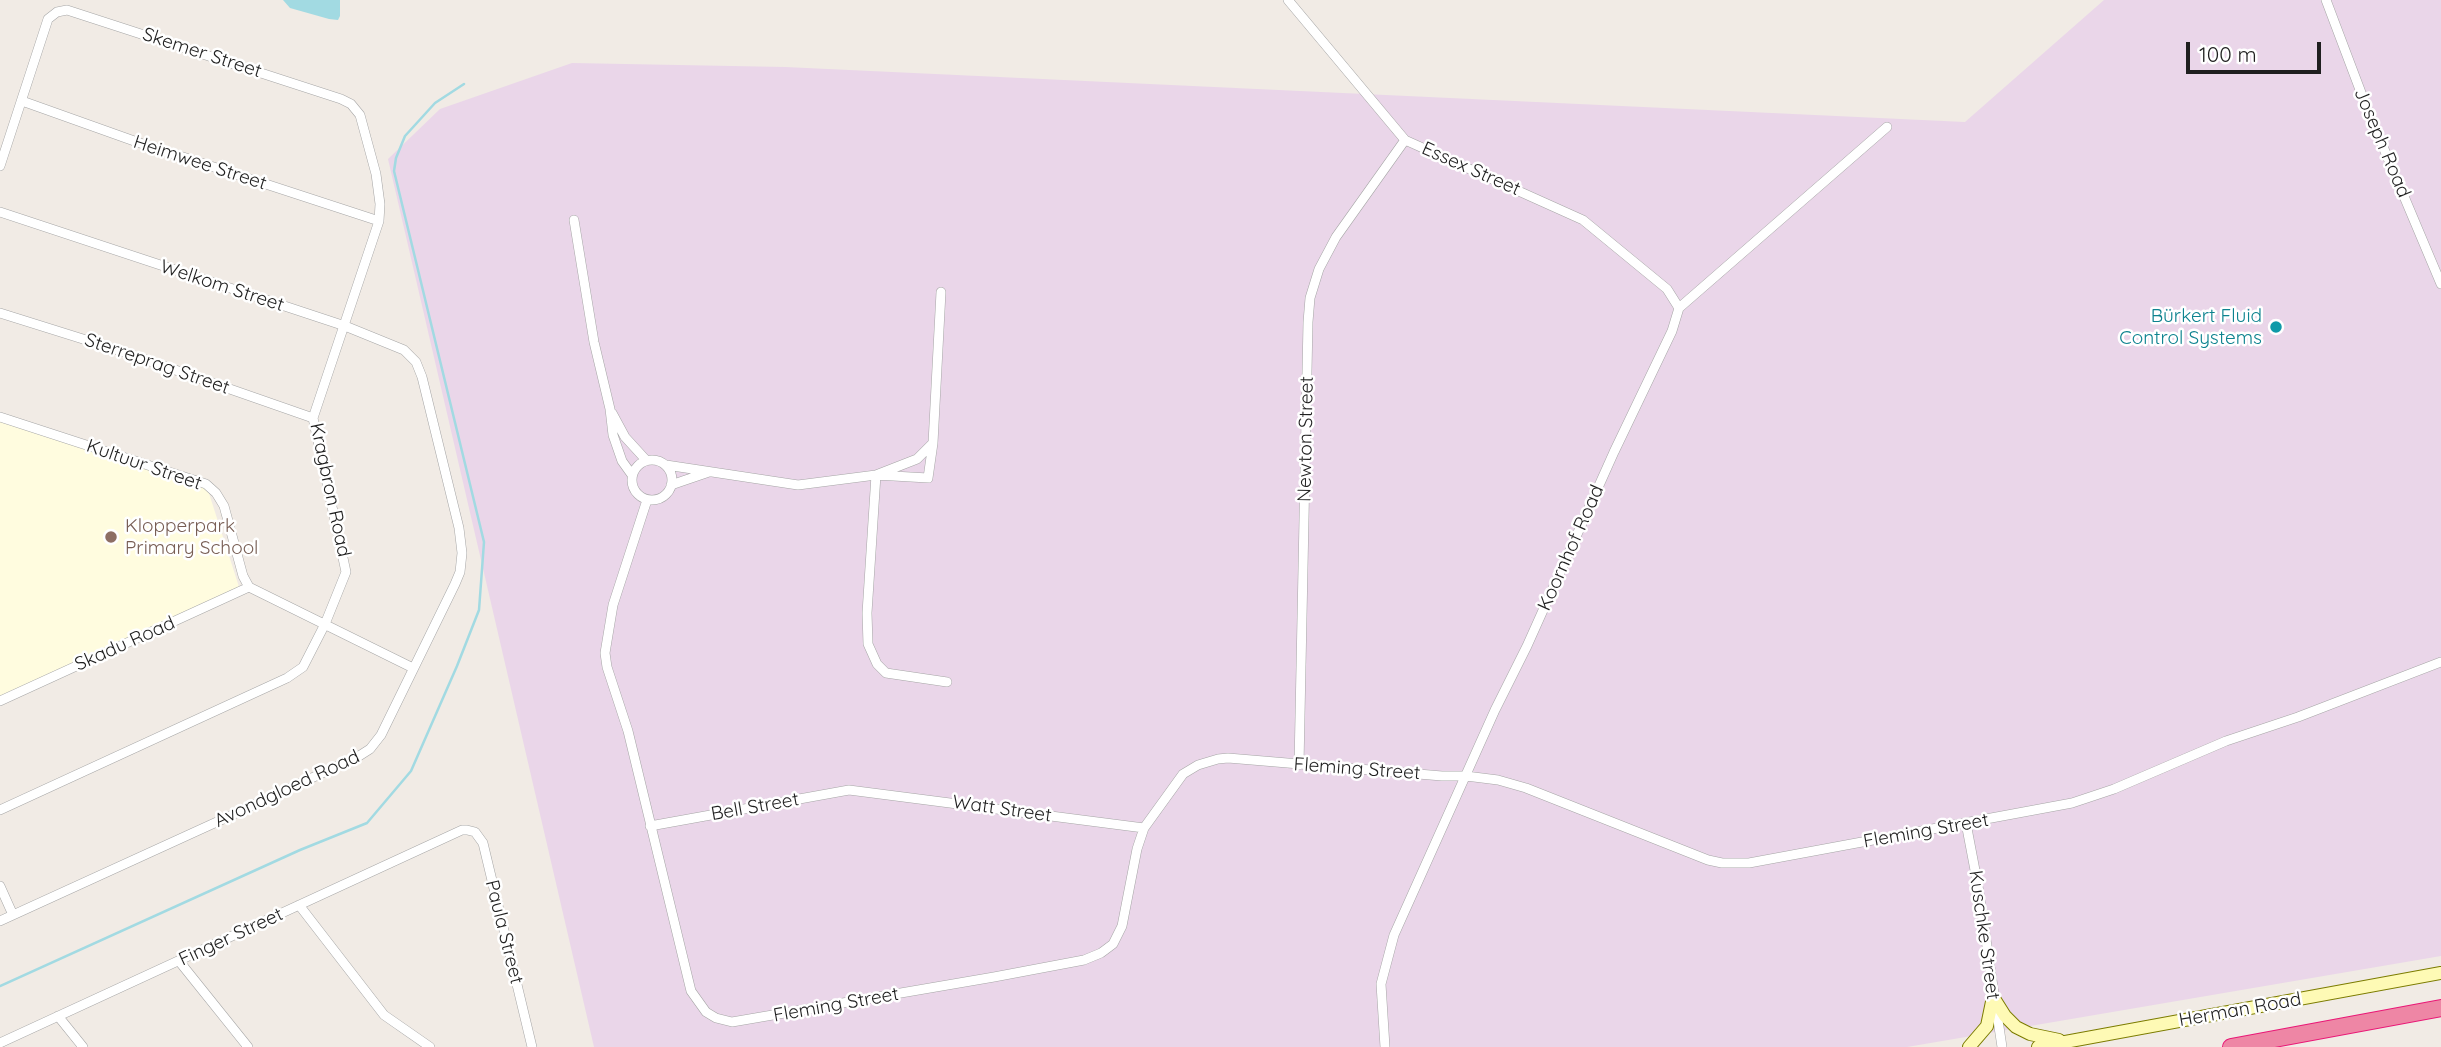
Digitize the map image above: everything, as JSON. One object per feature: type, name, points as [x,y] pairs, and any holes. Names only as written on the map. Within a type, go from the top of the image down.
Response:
[{"type":"highway","points":[[2231,1047],[2441,1008]]},
{"type":"main road","name":"Herman Road","points":[[2038,1047],[2441,973]]},
{"type":"main road","points":[[1993,997],[2005,1017],[2021,1030],[2071,1041]]},
{"type":"main road","points":[[1969,1047],[1987,1026],[1993,997]]},
{"type":"street","name":"Essex Street","points":[[1288,0],[1405,140],[1583,220],[1667,289],[1679,308]]},
{"type":"street","name":"Joseph Road","points":[[2326,0],[2368,111],[2441,284]]},
{"type":"street","name":"Skemer Street","points":[[22,101],[48,19],[60,11],[74,11],[341,99],[356,108]]},
{"type":"street","points":[[0,166],[22,101]]},
{"type":"street","name":"Heimwee Street","points":[[22,101],[137,142],[379,221]]},
{"type":"street","name":"Kragbron Road","points":[[0,810],[296,674],[303,667],[326,624],[345,581],[346,567],[313,418],[379,221],[380,195],[376,174],[356,108]]},
{"type":"street","name":"Koornhof Road","points":[[1385,1047],[1381,999],[1384,967],[1414,885],[1672,331],[1679,308],[1887,127]]},
{"type":"street","name":"Newton Street","points":[[1299,765],[1307,336],[1310,298],[1319,269],[1336,237],[1405,140]]},
{"type":"street","name":"Welkom Street","points":[[0,212],[345,326],[404,350],[416,362],[423,384]]},
{"type":"street","points":[[575,220],[594,342],[610,409],[613,435],[622,461],[632,475],[634,490],[647,500],[662,497],[671,485],[711,472]]},
{"type":"street","points":[[632,475],[637,466],[646,460],[656,460],[666,465],[798,485],[876,475],[928,478],[933,443],[941,292]]},
{"type":"street","name":"Sterreprag Street","points":[[0,313],[118,350],[313,418]]},
{"type":"street","name":"Avondgloed Road","points":[[0,920],[359,756],[374,745],[455,584],[462,559],[459,528],[423,384]]},
{"type":"street","points":[[610,409],[625,437],[646,460]]},
{"type":"street","name":"Kultuur Street","points":[[0,417],[206,484],[224,506],[243,576],[249,587]]},
{"type":"street","points":[[876,475],[917,459],[933,443]]},
{"type":"street","points":[[666,465],[671,474],[671,485]]},
{"type":"street","points":[[876,475],[867,613],[868,644],[877,664],[886,673],[947,682]]},
{"type":"street","name":"Fleming Street","points":[[647,500],[618,589],[605,653],[628,731],[691,991],[706,1012],[732,1022],[994,977],[1084,960],[1101,953],[1113,944],[1122,926],[1137,849],[1144,828],[1183,774],[1198,765],[1228,758],[1498,780],[1526,788],[1708,860],[1722,863],[1762,861],[2072,803],[2114,789],[2226,741],[2298,718],[2441,662]]},
{"type":"street","points":[[249,587],[413,668]]},
{"type":"street","name":"Skadu Road","points":[[0,701],[249,587]]},
{"type":"street","name":"Bell Street","points":[[650,826],[843,790],[859,791]]},
{"type":"street","name":"Watt Street","points":[[859,791],[1144,828]]},
{"type":"street","name":"Kuschke Street","points":[[1966,823],[2002,1047]]},
{"type":"street","name":"Finger Street","points":[[0,1043],[462,830]]},
{"type":"street","name":"Paula Street","points":[[462,830],[475,832],[483,843],[532,1047]]},
{"type":"street","points":[[0,886],[13,915]]},
{"type":"street","points":[[299,905],[384,1015],[430,1047]]},
{"type":"street","points":[[179,961],[248,1047]]},
{"type":"street","points":[[58,1016],[83,1047]]},
{"type":"shaded area","points":[[2104,0],[2441,0],[2441,956],[1907,1047],[594,1047],[388,159],[440,109],[572,63],[785,67],[1965,122]]},
{"type":"shaded area","name":"Klopperpark Primary School","points":[[0,415],[206,484],[240,590],[0,696]]},
{"type":"water","points":[[283,0],[340,0],[340,16],[338,20],[329,19],[290,8]]},
{"type":"waterway","points":[[0,986],[300,850],[367,823],[411,771],[479,610],[484,542],[394,171],[405,136],[435,103],[464,84]]},
{"type":"place","name":"Bürkert Fluid Control Systems","points":[[2276,327]]},
{"type":"place","name":"Klopperpark Primary School","points":[[111,537]]}]
